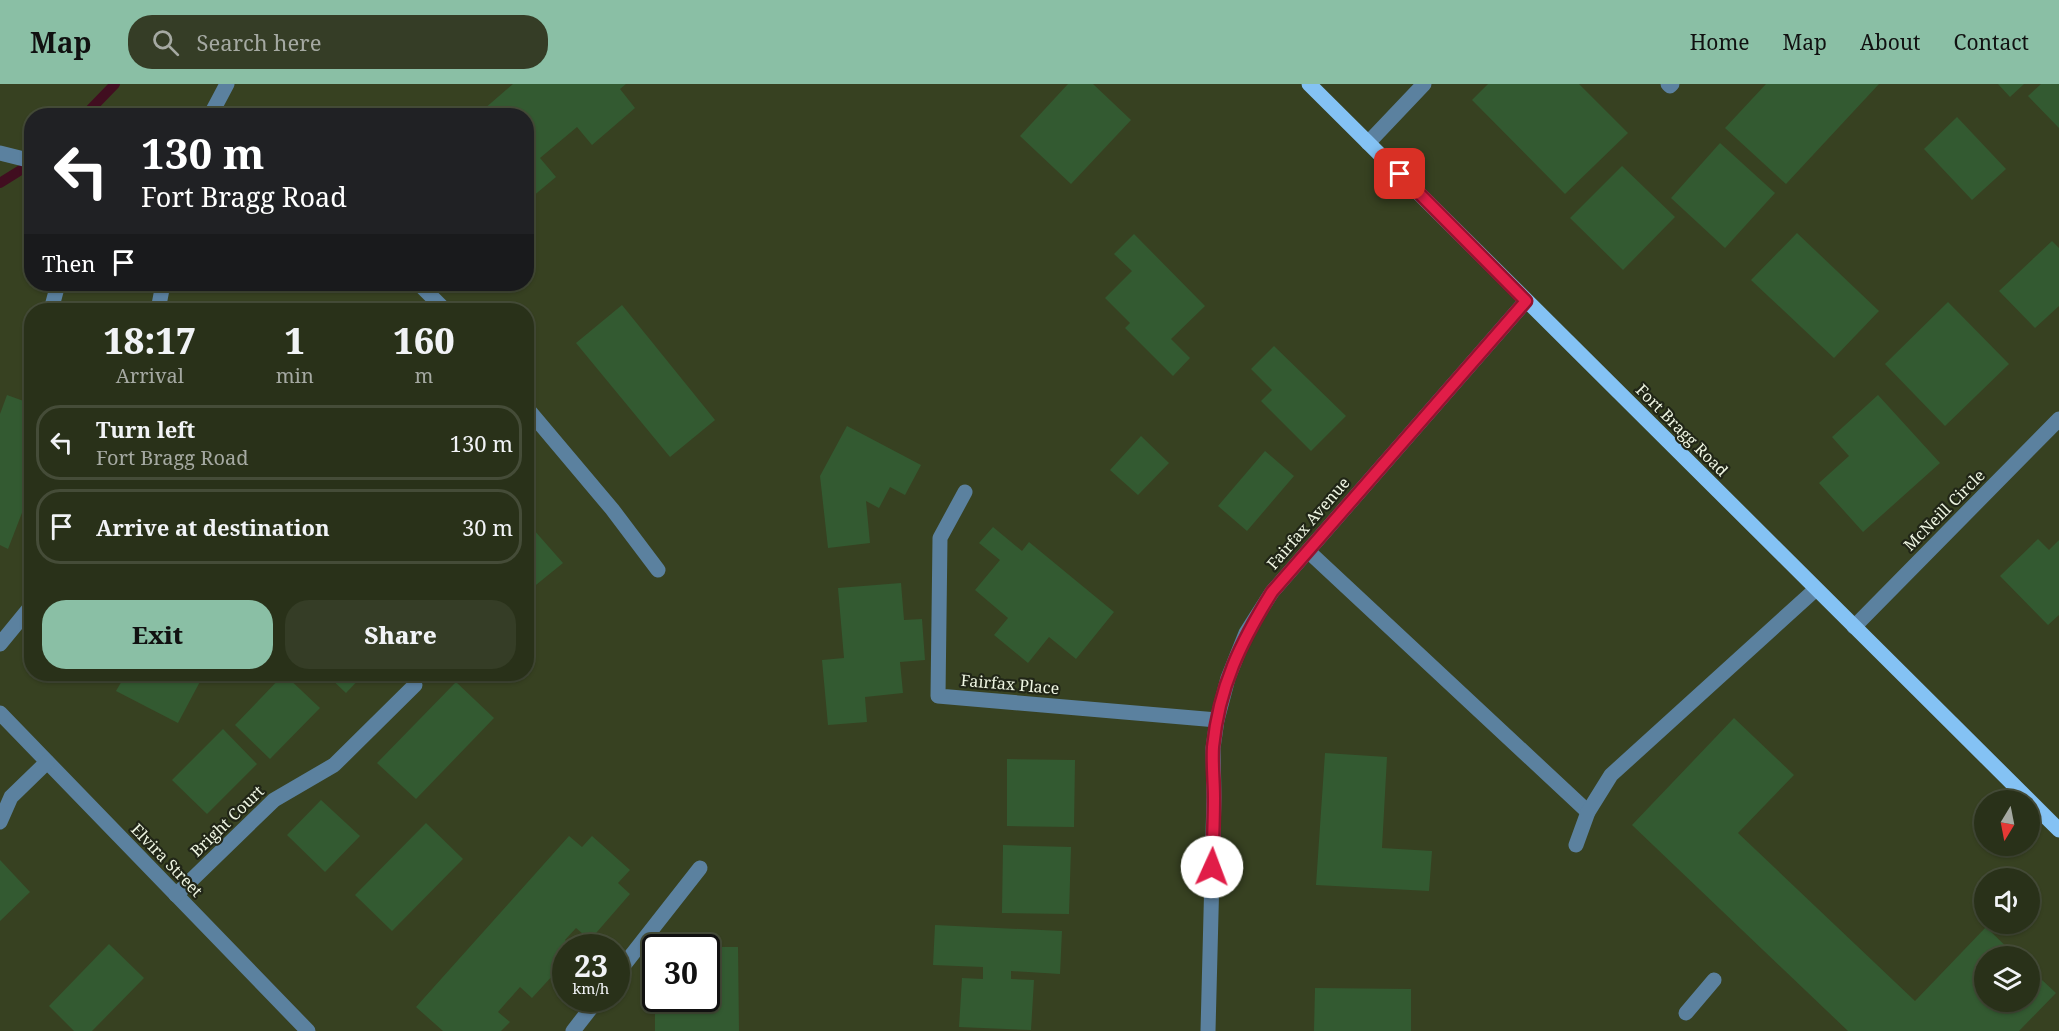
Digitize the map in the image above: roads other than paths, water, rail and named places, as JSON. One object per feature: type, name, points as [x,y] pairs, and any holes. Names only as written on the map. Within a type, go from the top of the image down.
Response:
[{"type":"main road","name":"Fort Bragg Road","points":[[1309,84],[2059,830]]},
{"type":"street","points":[[214,108],[227,84]]},
{"type":"street","points":[[1368,143],[1425,84]]},
{"type":"street","points":[[0,153],[24,159]]},
{"type":"street","points":[[426,291],[438,303]]},
{"type":"street","name":"Fairfax Avenue","points":[[1208,1031],[1214,797],[1213,748],[1217,720],[1228,678],[1246,633],[1272,592],[1526,301]]},
{"type":"street","points":[[534,416],[612,509],[658,570]]},
{"type":"street","name":"McNeill Circle","points":[[1854,627],[2059,419]]},
{"type":"street","name":"Fairfax Place","points":[[965,492],[940,538],[938,696],[1217,720]]},
{"type":"street","points":[[1308,551],[1588,812]]},
{"type":"street","points":[[1576,845],[1588,812],[1611,775],[1816,589]]},
{"type":"street","points":[[0,644],[24,615]]},
{"type":"street","name":"Bright Court","points":[[176,895],[274,800],[334,765],[415,685]]},
{"type":"street","name":"Elvira Street","points":[[0,713],[308,1031]]},
{"type":"street","points":[[0,822],[11,797],[47,762]]},
{"type":"street","points":[[630,957],[700,868]]},
{"type":"street","points":[[1686,1013],[1714,980]]},
{"type":"street","points":[[573,1031],[588,1012]]},
{"type":"waterway","points":[[92,108],[115,84]]},
{"type":"waterway","points":[[0,183],[24,168]]}]
